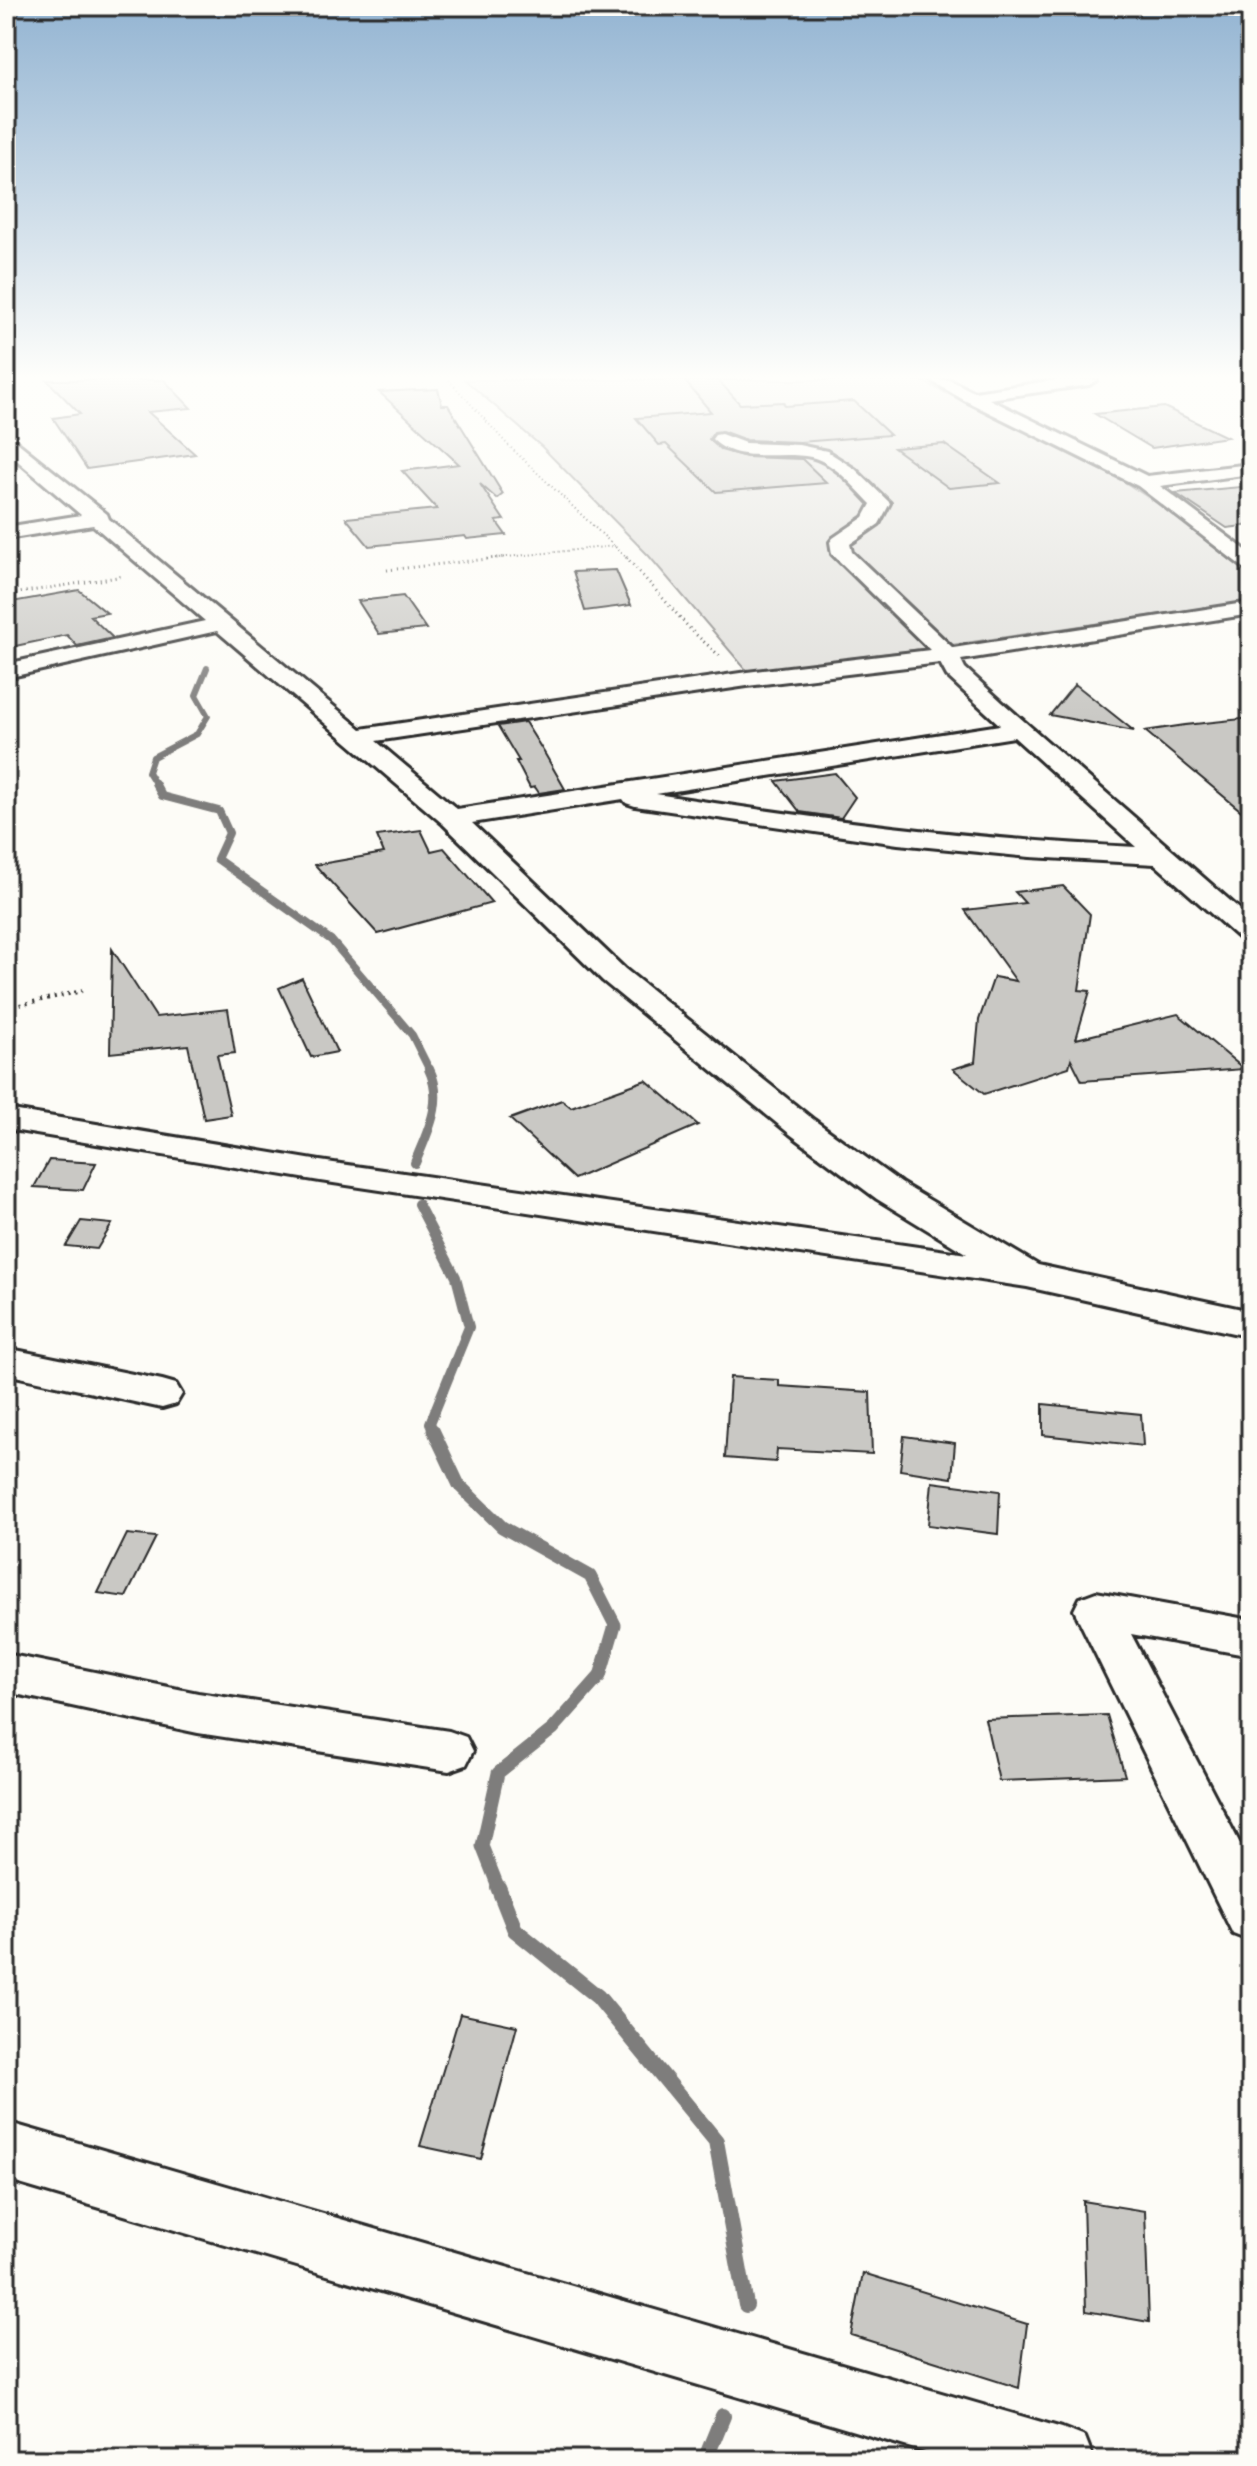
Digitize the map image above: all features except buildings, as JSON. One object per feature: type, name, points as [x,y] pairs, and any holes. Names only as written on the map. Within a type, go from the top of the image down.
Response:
[{"type":"street","points":[[72,495],[452,818],[614,975],[802,1127],[889,1191],[1027,1275]]},
{"type":"street","points":[[872,495],[881,503],[872,520],[840,542],[842,554],[948,655],[955,671],[1251,934]]},
{"type":"street","points":[[1162,495],[1251,564]]},
{"type":"street","points":[[6,533],[100,518]]},
{"type":"street","points":[[1221,538],[1251,534]]},
{"type":"street","points":[[357,737],[747,679],[948,655],[1251,608]]},
{"type":"street","points":[[6,671],[224,623]]},
{"type":"street","points":[[452,818],[600,792],[1021,729]]},
{"type":"street","points":[[600,792],[923,841],[1056,853],[1162,856]]},
{"type":"street","points":[[6,1119],[335,1174],[1027,1275],[1251,1324]]},
{"type":"street","points":[[6,1361],[162,1394]]},
{"type":"street","points":[[1251,1638],[1096,1610],[1251,1917]]},
{"type":"street","points":[[6,1673],[198,1713],[449,1751]]},
{"type":"street","points":[[6,2151],[1062,2460]]},
{"type":"path","points":[[561,495],[615,546],[694,637],[747,679]]},
{"type":"path","points":[[387,570],[615,546]]},
{"type":"path","points":[[6,595],[161,570]]},
{"type":"path","points":[[6,778],[9,771]]},
{"type":"path","points":[[6,1008],[82,991]]},
{"type":"shaded area","points":[[589,495],[1145,495],[1251,576],[1251,601],[938,647],[747,671],[649,556]]},
{"type":"waterway","points":[[156,785],[148,772],[153,757],[197,734],[208,716],[196,695],[207,668]]},
{"type":"waterway","points":[[155,783],[162,796],[219,811],[229,833],[217,859],[331,940],[412,1035],[429,1069]]},
{"type":"waterway","points":[[415,1163],[435,1105],[429,1069]]},
{"type":"waterway","points":[[418,1204],[456,1277],[469,1327],[430,1423],[434,1432]]},
{"type":"waterway","points":[[433,1430],[459,1485],[502,1527],[590,1576],[615,1625],[600,1676],[553,1729],[498,1773],[482,1846],[499,1889]]},
{"type":"waterway","points":[[498,1887],[515,1930],[598,1997],[716,2141],[746,2305]]},
{"type":"waterway","points":[[705,2460],[723,2416]]}]
